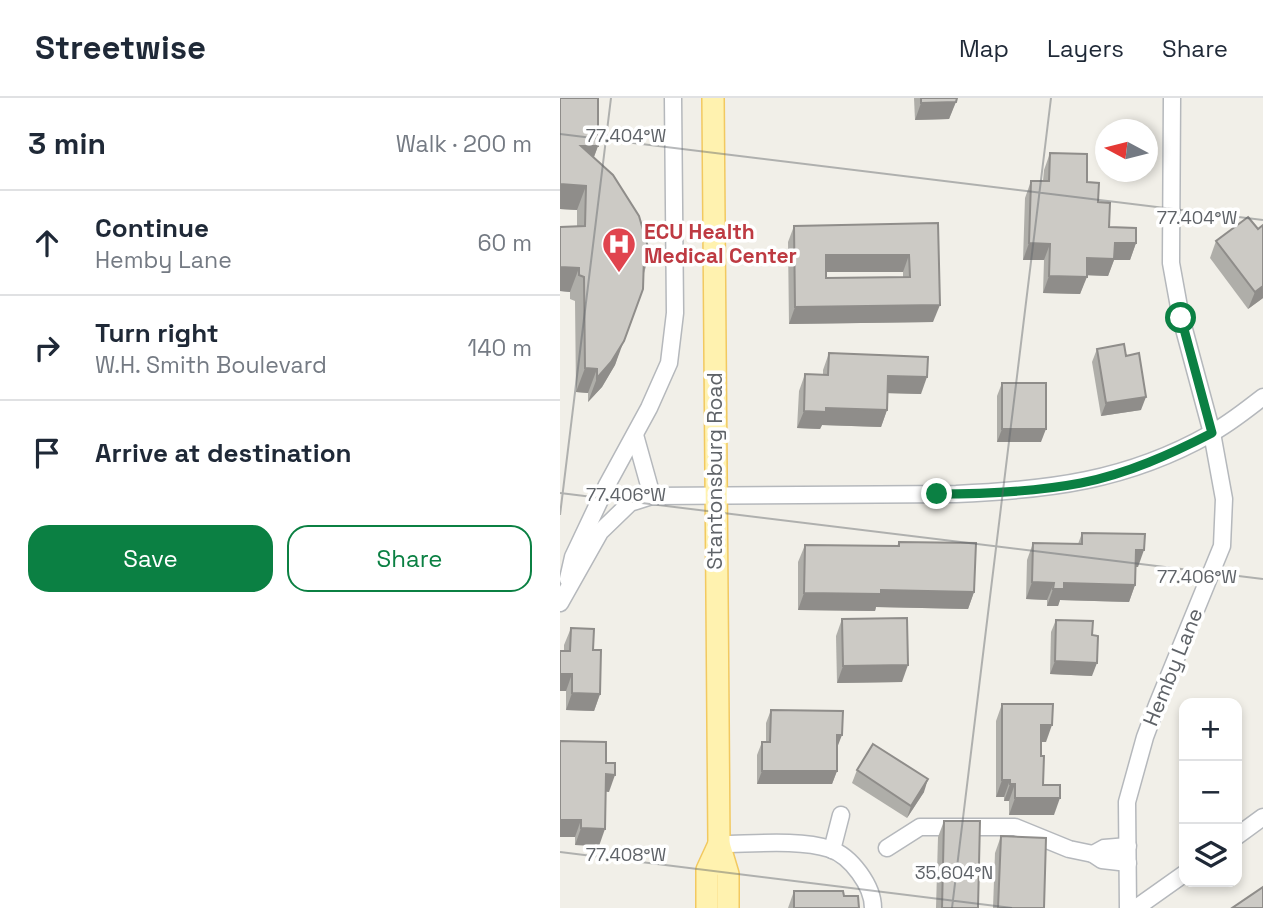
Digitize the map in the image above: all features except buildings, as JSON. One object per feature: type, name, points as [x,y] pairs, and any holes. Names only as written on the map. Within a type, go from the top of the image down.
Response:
[{"type":"main road","name":"Stantonsburg Road","points":[[713,98],[719,844],[728,874],[728,908]]},
{"type":"main road","name":"Stantonsburg Road","points":[[707,908],[707,870],[719,844]]},
{"type":"street","points":[[561,601],[573,557],[607,485],[659,389],[669,363],[674,336],[673,98]]},
{"type":"street","name":"Hemby Lane","points":[[1128,908],[1127,802],[1145,737],[1222,546],[1224,499],[1212,433],[1181,318],[1171,263],[1172,98]]},
{"type":"street","points":[[561,601],[600,532],[630,503],[652,496],[956,494],[1004,492],[1070,484],[1126,470],[1173,453],[1212,433],[1263,397]]},
{"type":"street","points":[[635,435],[652,496]]},
{"type":"street","points":[[832,849],[841,815]]},
{"type":"street","points":[[1242,832],[1263,817]]},
{"type":"street","points":[[887,848],[920,827],[1015,827],[1069,849],[1093,853],[1102,860],[1128,854]]},
{"type":"street","points":[[719,844],[798,845],[832,849],[858,869],[873,896],[873,908]]},
{"type":"street","points":[[1136,908],[1179,878]]},
{"type":"place","name":"ECU Health Medical Center","points":[[619,274]]},
{"type":"route","points":[[937,494],[1004,492],[1082,483],[1173,453],[1212,433],[1181,318]]}]
